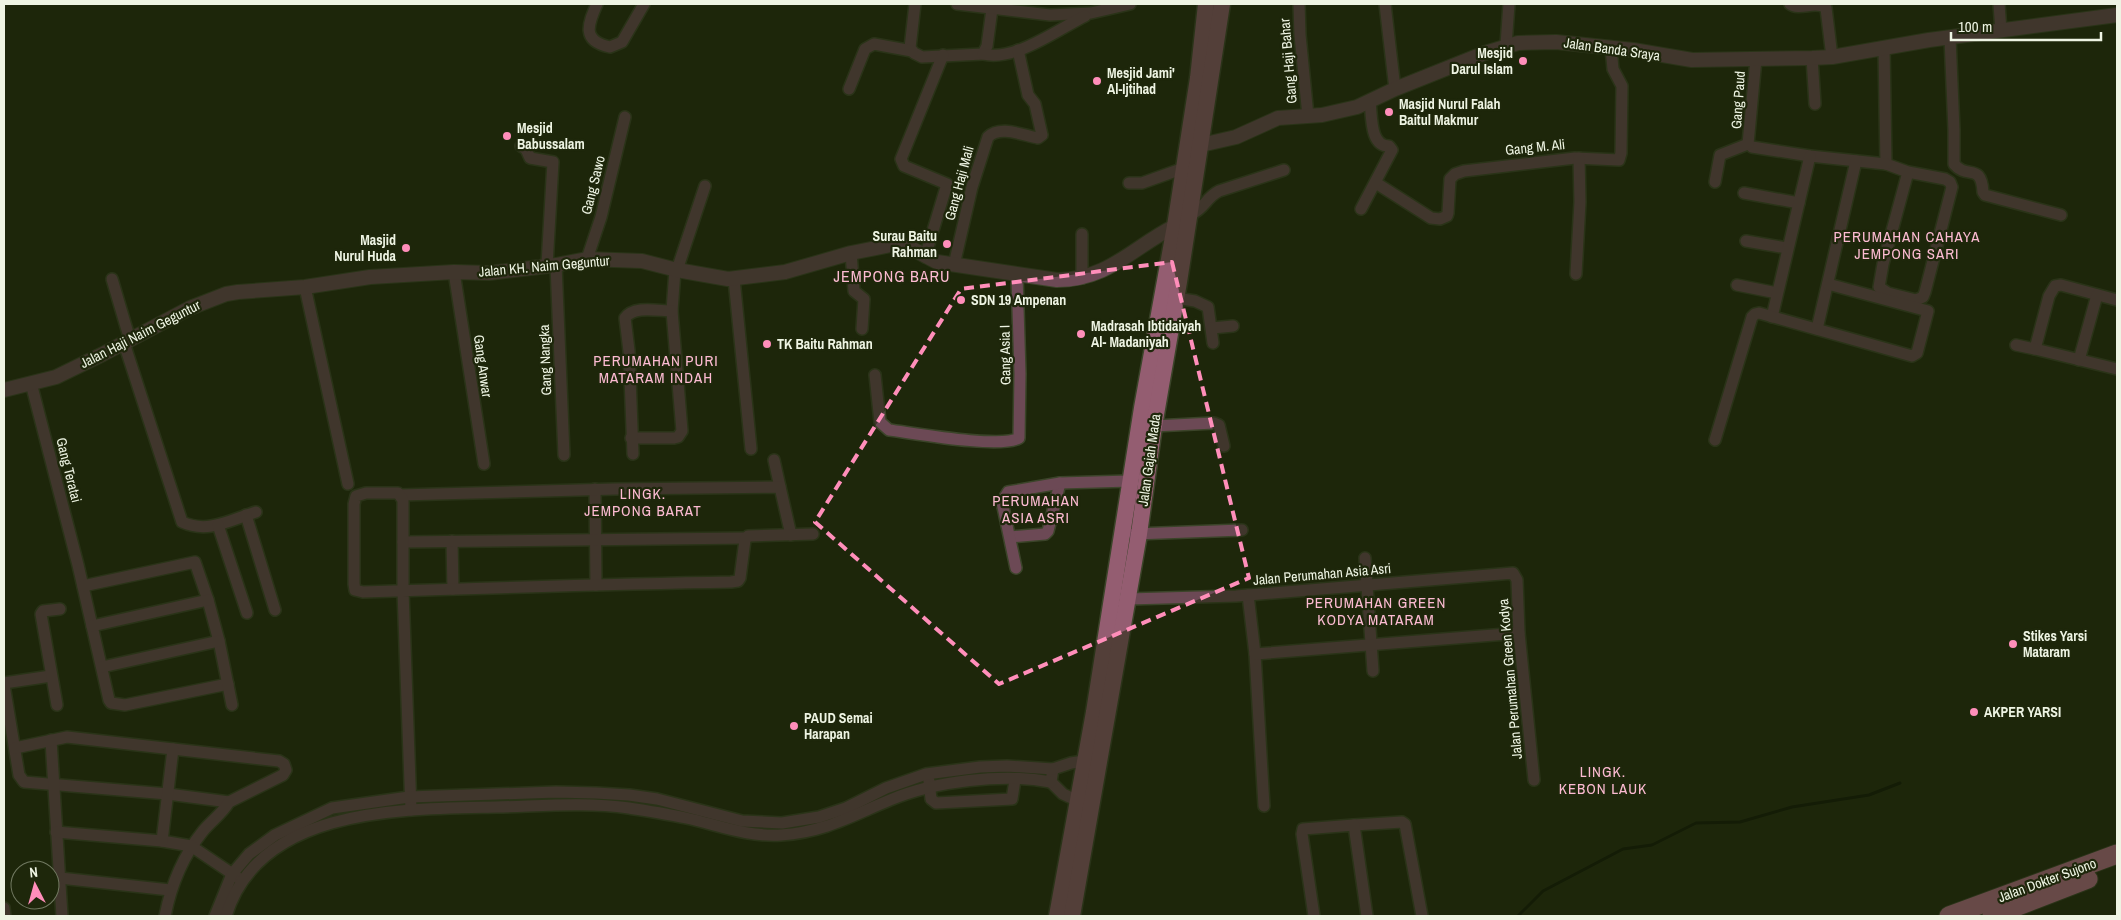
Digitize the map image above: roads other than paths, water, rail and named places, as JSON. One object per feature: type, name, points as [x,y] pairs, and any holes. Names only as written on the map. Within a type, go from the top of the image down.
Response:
[{"type":"highway","name":"Jalan Dokter Sujono","points":[[1949,916],[2117,854]]},
{"type":"highway","points":[[1992,916],[2117,867]]},
{"type":"main road","name":"Jalan Gajah Mada","points":[[1057,916],[1078,801],[1090,779],[1084,761],[1103,660],[1130,481],[1190,215],[1201,145],[1205,79],[1206,4]]},
{"type":"main road","name":"Jalan Gajah Mada","points":[[1072,916],[1090,779],[1140,534],[1174,287],[1175,226],[1184,168],[1222,4]]},
{"type":"street","points":[[597,4],[589,23],[589,34],[596,42],[610,47],[622,42],[644,4]]},
{"type":"street","points":[[911,46],[915,4]]},
{"type":"street","points":[[957,4],[1050,15],[1090,13],[1130,4]]},
{"type":"street","name":"Gang Haji Bahar","points":[[1299,4],[1308,116]]},
{"type":"street","points":[[1385,4],[1394,89]]},
{"type":"street","points":[[1506,45],[1509,4]]},
{"type":"street","points":[[1790,4],[1795,6],[1822,5],[1826,8],[1832,56]]},
{"type":"street","points":[[1999,4],[2001,31]]},
{"type":"street","points":[[983,54],[987,46],[992,9]]},
{"type":"street","points":[[850,89],[862,52],[874,44],[911,46],[922,57],[983,54],[997,56],[1018,50],[1090,13]]},
{"type":"street","name":"Jalan Banda Sraya","points":[[1201,145],[1236,136],[1278,118],[1337,112],[1370,102],[1394,89],[1506,45],[1531,41],[1550,41],[1611,48],[1692,60],[1812,58],[2117,15]]},
{"type":"street","points":[[1950,38],[1954,164],[1958,168],[1980,176],[1982,192],[1985,195],[2060,215]]},
{"type":"street","name":"Gang M. Ali","points":[[1380,186],[1431,218],[1440,219],[1447,216],[1448,213],[1450,180],[1455,174],[1475,169],[1579,158],[1616,161],[1620,158],[1622,86],[1613,69],[1611,48]]},
{"type":"street","points":[[1884,48],[1886,164]]},
{"type":"street","name":"Gang Haji Mali","points":[[954,265],[972,187],[988,137],[993,132],[1000,130],[1038,138],[1042,135],[1035,104],[1028,95],[1018,50]]},
{"type":"street","points":[[924,257],[947,184],[906,167],[901,160],[943,55]]},
{"type":"street","points":[[1812,58],[1815,104]]},
{"type":"street","name":"Gang Paud","points":[[1715,182],[1720,155],[1750,142],[1756,59]]},
{"type":"street","points":[[1361,209],[1380,186],[1392,149],[1390,146],[1380,144],[1375,138],[1370,102]]},
{"type":"street","name":"Gang Sawo","points":[[587,259],[601,216],[625,117]]},
{"type":"street","points":[[1750,142],[1810,156],[1886,164],[1908,172],[1945,179],[1950,182],[1952,187],[1926,292],[1923,297],[1916,300],[1879,288],[1883,264],[1908,172]]},
{"type":"street","name":"Gang Nangka","points":[[521,146],[526,149],[530,158],[552,162],[552,265],[564,455]]},
{"type":"street","points":[[1772,316],[1810,156]]},
{"type":"street","points":[[1576,274],[1580,202],[1579,158]]},
{"type":"street","points":[[1817,329],[1856,161]]},
{"type":"street","points":[[1129,183],[1142,183],[1184,168]]},
{"type":"street","points":[[1190,215],[1203,209],[1210,197],[1219,191],[1241,182],[1258,180],[1277,171],[1284,170]]},
{"type":"street","points":[[631,438],[674,438],[678,437],[682,431],[672,311],[676,270],[705,186]]},
{"type":"street","points":[[1744,193],[1799,203]]},
{"type":"street","name":"Jalan KH. Naim Geguntur","points":[[397,275],[454,272],[489,273],[587,259],[642,261],[720,279],[734,279],[785,272],[851,253],[891,245],[907,246],[924,257],[954,265],[1057,280],[1082,278],[1116,265],[1160,234],[1175,226]]},
{"type":"street","points":[[1082,234],[1082,278]]},
{"type":"street","points":[[1746,241],[1787,248]]},
{"type":"street","points":[[851,253],[854,291],[864,299],[862,328]]},
{"type":"street","name":"Gang Anwar","points":[[454,272],[484,464]]},
{"type":"street","name":"Jalan Haji Naim Geguntur","points":[[4,390],[56,377],[127,337],[190,308],[226,294],[306,287],[397,275]]},
{"type":"street","name":"Gang Asia I","points":[[875,375],[880,422],[888,430],[978,441],[1010,442],[1019,438],[1020,336],[1017,275]]},
{"type":"street","points":[[112,279],[127,337],[182,522],[193,527],[202,528],[218,525],[251,514],[275,610]]},
{"type":"street","points":[[734,279],[751,449]]},
{"type":"street","points":[[1715,440],[1752,317],[1759,313],[1914,356],[1917,354],[1928,315],[1926,310],[1828,284]]},
{"type":"street","points":[[1737,285],[1777,293]]},
{"type":"street","points":[[2035,349],[2049,296],[2055,286],[2060,285],[2117,300]]},
{"type":"street","points":[[306,287],[348,484]]},
{"type":"street","points":[[1174,287],[1195,302],[1208,307],[1213,343]]},
{"type":"street","points":[[2079,360],[2097,295]]},
{"type":"street","points":[[633,454],[629,350],[625,318],[637,310],[672,311]]},
{"type":"street","points":[[1212,328],[1233,326]]},
{"type":"street","points":[[2016,345],[2117,369]]},
{"type":"street","name":"Gang Teratai","points":[[31,383],[78,565],[109,700],[111,703],[125,705],[228,684]]},
{"type":"street","points":[[1154,426],[1214,423],[1219,425],[1224,446]]},
{"type":"street","points":[[774,460],[791,534]]},
{"type":"street","points":[[1016,568],[1002,504],[1006,493],[1060,483],[1130,481]]},
{"type":"street","points":[[1010,537],[1044,534],[1048,531],[1060,483]]},
{"type":"street","points":[[746,538],[742,574],[738,581],[358,592],[355,590],[354,584],[354,499],[360,494],[400,495],[595,489],[780,487]]},
{"type":"street","points":[[595,489],[596,584]]},
{"type":"street","points":[[400,495],[403,500],[403,590],[410,810]]},
{"type":"street","points":[[218,525],[247,613]]},
{"type":"street","points":[[1122,534],[1242,530]]},
{"type":"street","points":[[403,542],[596,538],[746,538],[758,535],[813,534]]},
{"type":"street","points":[[452,541],[453,589]]},
{"type":"street","points":[[1365,558],[1374,671]]},
{"type":"street","points":[[83,586],[195,562],[219,641],[232,705]]},
{"type":"street","name":"Jalan Perumahan Asia Asri","points":[[1128,599],[1248,595],[1507,573],[1513,573],[1516,576]]},
{"type":"street","name":"Jalan Perumahan Green Kodya","points":[[1516,576],[1519,633],[1534,780]]},
{"type":"street","points":[[1248,595],[1254,654],[1264,806]]},
{"type":"street","points":[[92,626],[208,600]]},
{"type":"street","points":[[57,705],[40,614],[43,611],[60,609]]},
{"type":"street","points":[[1254,654],[1371,643],[1519,633]]},
{"type":"street","points":[[102,668],[219,641]]},
{"type":"street","points":[[51,676],[4,684],[19,775],[24,782],[168,794],[229,802]]},
{"type":"street","points":[[15,748],[67,737],[279,761],[284,764],[286,770],[283,775],[229,802],[225,809],[208,824],[191,846],[170,890],[165,916]]},
{"type":"street","points":[[51,740],[58,860]]},
{"type":"street","points":[[162,841],[174,749]]},
{"type":"street","points":[[215,916],[232,874],[249,854],[274,835],[332,808],[410,797],[556,792],[596,793],[629,795],[657,800],[742,821],[782,823],[819,817],[839,810],[886,788],[926,774],[980,767],[1007,766],[1053,770],[1071,763],[1084,761]]},
{"type":"street","points":[[1051,782],[1053,770]]},
{"type":"street","points":[[926,774],[930,786],[931,799],[936,803],[1012,799],[1015,780]]},
{"type":"street","points":[[988,780],[988,801]]},
{"type":"street","points":[[226,916],[243,881],[258,862],[280,845],[314,828],[340,820],[410,810],[595,806],[628,808],[677,816],[740,833],[782,835],[822,829],[845,821],[891,799],[930,786],[960,781],[1015,780],[1051,782],[1063,794],[1078,801]]},
{"type":"street","points":[[595,806],[596,793]]},
{"type":"street","points":[[839,810],[845,821]]},
{"type":"street","points":[[1314,916],[1303,830],[1402,822],[1405,824],[1422,916]]},
{"type":"street","points":[[1354,825],[1367,916]]},
{"type":"street","points":[[56,832],[162,841],[191,846],[243,881]]},
{"type":"street","points":[[62,916],[60,878],[170,890]]},
{"type":"street","points":[[4,908],[4,916]]},
{"type":"waterway","points":[[1518,916],[1543,891],[1623,849],[1652,845],[1696,823],[1740,822],[1792,807],[1869,795],[1900,783]]},
{"type":"place","name":"Mesjid Darul Islam","points":[[1523,61]]},
{"type":"place","name":"Mesjid Jami' Al-Ijtihad","points":[[1097,81]]},
{"type":"place","name":"Masjid Nurul Falah Baitul Makmur","points":[[1389,112]]},
{"type":"place","name":"Mesjid Babussalam","points":[[507,136]]},
{"type":"place","name":"Surau Baitu Rahman","points":[[947,244]]},
{"type":"place","name":"Masjid Nurul Huda","points":[[406,248]]},
{"type":"place","name":"SDN 19 Ampenan","points":[[961,300]]},
{"type":"place","name":"Madrasah Ibtidaiyah Al- Madaniyah","points":[[1081,334]]},
{"type":"place","name":"TK Baitu Rahman","points":[[767,344]]},
{"type":"place","name":"Stikes Yarsi Mataram","points":[[2013,644]]},
{"type":"place","name":"AKPER YARSI","points":[[1974,712]]},
{"type":"place","name":"PAUD Semai Harapan","points":[[794,726]]},
{"type":"district","name":"PERUMAHAN CAHAYA JEMPONG SARI","points":[[1907,244]]},
{"type":"district","name":"JEMPONG BARU","points":[[892,276]]},
{"type":"district","name":"PERUMAHAN PURI MATARAM INDAH","points":[[656,368]]},
{"type":"district","name":"LINGK. JEMPONG BARAT","points":[[643,502]]},
{"type":"district","name":"PERUMAHAN ASIA ASRI","points":[[1036,508]]},
{"type":"district","name":"PERUMAHAN GREEN KODYA MATARAM","points":[[1376,610]]},
{"type":"district","name":"LINGK. KEBON LAUK","points":[[1603,780]]}]
